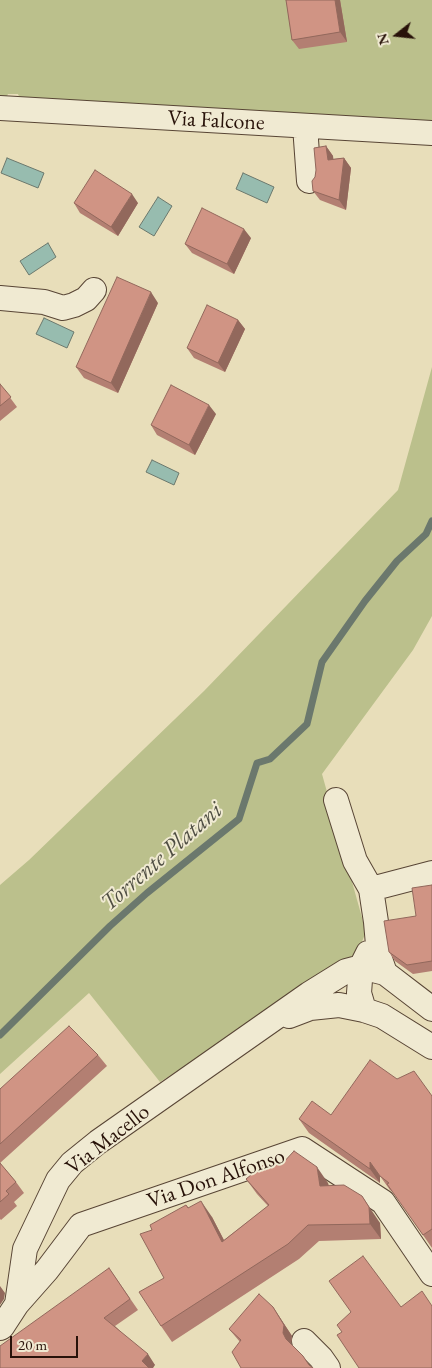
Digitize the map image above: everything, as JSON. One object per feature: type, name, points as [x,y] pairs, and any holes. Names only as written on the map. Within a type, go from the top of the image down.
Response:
[{"type":"street","name":"Via Falcone","points":[[0,108],[432,133]]},
{"type":"street","points":[[305,126],[309,181]]},
{"type":"street","points":[[0,298],[44,302],[63,308],[86,299],[94,290]]},
{"type":"street","points":[[336,800],[355,861],[371,889],[379,956],[385,973]]},
{"type":"street","points":[[371,889],[432,873]]},
{"type":"street","points":[[364,1010],[360,993],[361,967],[370,949],[376,922]]},
{"type":"street","points":[[266,1025],[309,994],[346,971],[361,967],[385,973],[432,1009]]},
{"type":"street","points":[[266,1025],[310,1008],[339,1005],[382,1016],[432,1047]]},
{"type":"street","name":"Via Macello","points":[[0,1328],[17,1304],[25,1249],[58,1180],[72,1163],[98,1142],[266,1025]]},
{"type":"street","name":"Via Don Alfonso","points":[[17,1304],[81,1225],[302,1150],[383,1202],[432,1274]]},
{"type":"street","points":[[304,1341],[328,1368]]},
{"type":"green space","points":[[0,0],[432,0],[432,126],[21,101],[18,94],[8,94],[5,100],[0,99]]},
{"type":"green space","points":[[432,367],[432,616],[413,650],[322,774],[366,932],[358,951],[342,965],[160,1082],[89,993],[0,1074],[0,885],[29,860],[204,691],[398,490]]},
{"type":"water","points":[[7,158],[44,173],[38,188],[1,173]]},
{"type":"water","points":[[243,173],[274,187],[267,203],[236,189]]},
{"type":"water","points":[[158,197],[172,206],[154,236],[139,227]]},
{"type":"water","points":[[48,243],[56,257],[29,275],[20,261]]},
{"type":"water","points":[[44,318],[74,332],[67,348],[36,334]]},
{"type":"water","points":[[152,460],[179,473],[174,485],[146,472]]},
{"type":"building","points":[[286,0],[335,0],[340,32],[292,40]]},
{"type":"building","points":[[326,146],[328,160],[344,158],[339,200],[313,191],[312,181],[316,170],[314,148]]},
{"type":"building","points":[[95,170],[132,194],[111,227],[74,203]]},
{"type":"building","points":[[202,208],[244,229],[227,264],[185,244]]},
{"type":"building","points":[[117,277],[151,292],[111,383],[76,367]]},
{"type":"building","points":[[207,305],[238,320],[218,363],[187,348]]},
{"type":"building","points":[[0,384],[11,397],[0,406]]},
{"type":"building","points":[[171,385],[209,405],[189,445],[151,425]]},
{"type":"building","points":[[432,885],[432,961],[407,965],[389,952],[384,921],[416,916],[412,888]]},
{"type":"building","points":[[69,1026],[98,1055],[0,1144],[0,1089]]},
{"type":"building","points":[[370,1060],[397,1079],[414,1071],[432,1096],[432,1229],[423,1235],[387,1184],[389,1183],[380,1176],[370,1162],[370,1169],[299,1119],[312,1101],[331,1115]]},
{"type":"building","points":[[294,1151],[317,1167],[320,1186],[344,1185],[362,1196],[369,1207],[370,1224],[308,1225],[288,1244],[161,1326],[139,1292],[164,1278],[140,1234],[152,1230],[150,1225],[186,1205],[188,1208],[201,1201],[222,1242],[269,1205],[246,1179],[273,1157],[281,1165]]},
{"type":"building","points":[[0,1163],[16,1182],[6,1191],[9,1194],[0,1202]]},
{"type":"building","points":[[363,1256],[401,1307],[422,1291],[432,1306],[432,1368],[359,1368],[337,1335],[342,1332],[337,1325],[351,1312],[329,1281]]},
{"type":"building","points":[[109,1268],[130,1299],[104,1318],[148,1354],[142,1361],[149,1368],[0,1368],[0,1346]]},
{"type":"building","points":[[259,1294],[273,1307],[284,1325],[283,1333],[286,1339],[313,1368],[241,1368],[232,1352],[241,1340],[229,1329]]},
{"type":"waterway","name":"Torrente Platani","points":[[0,1035],[110,926],[147,893],[239,819],[257,763],[270,759],[307,724],[322,662],[365,601],[397,561],[426,534],[432,521]]}]
